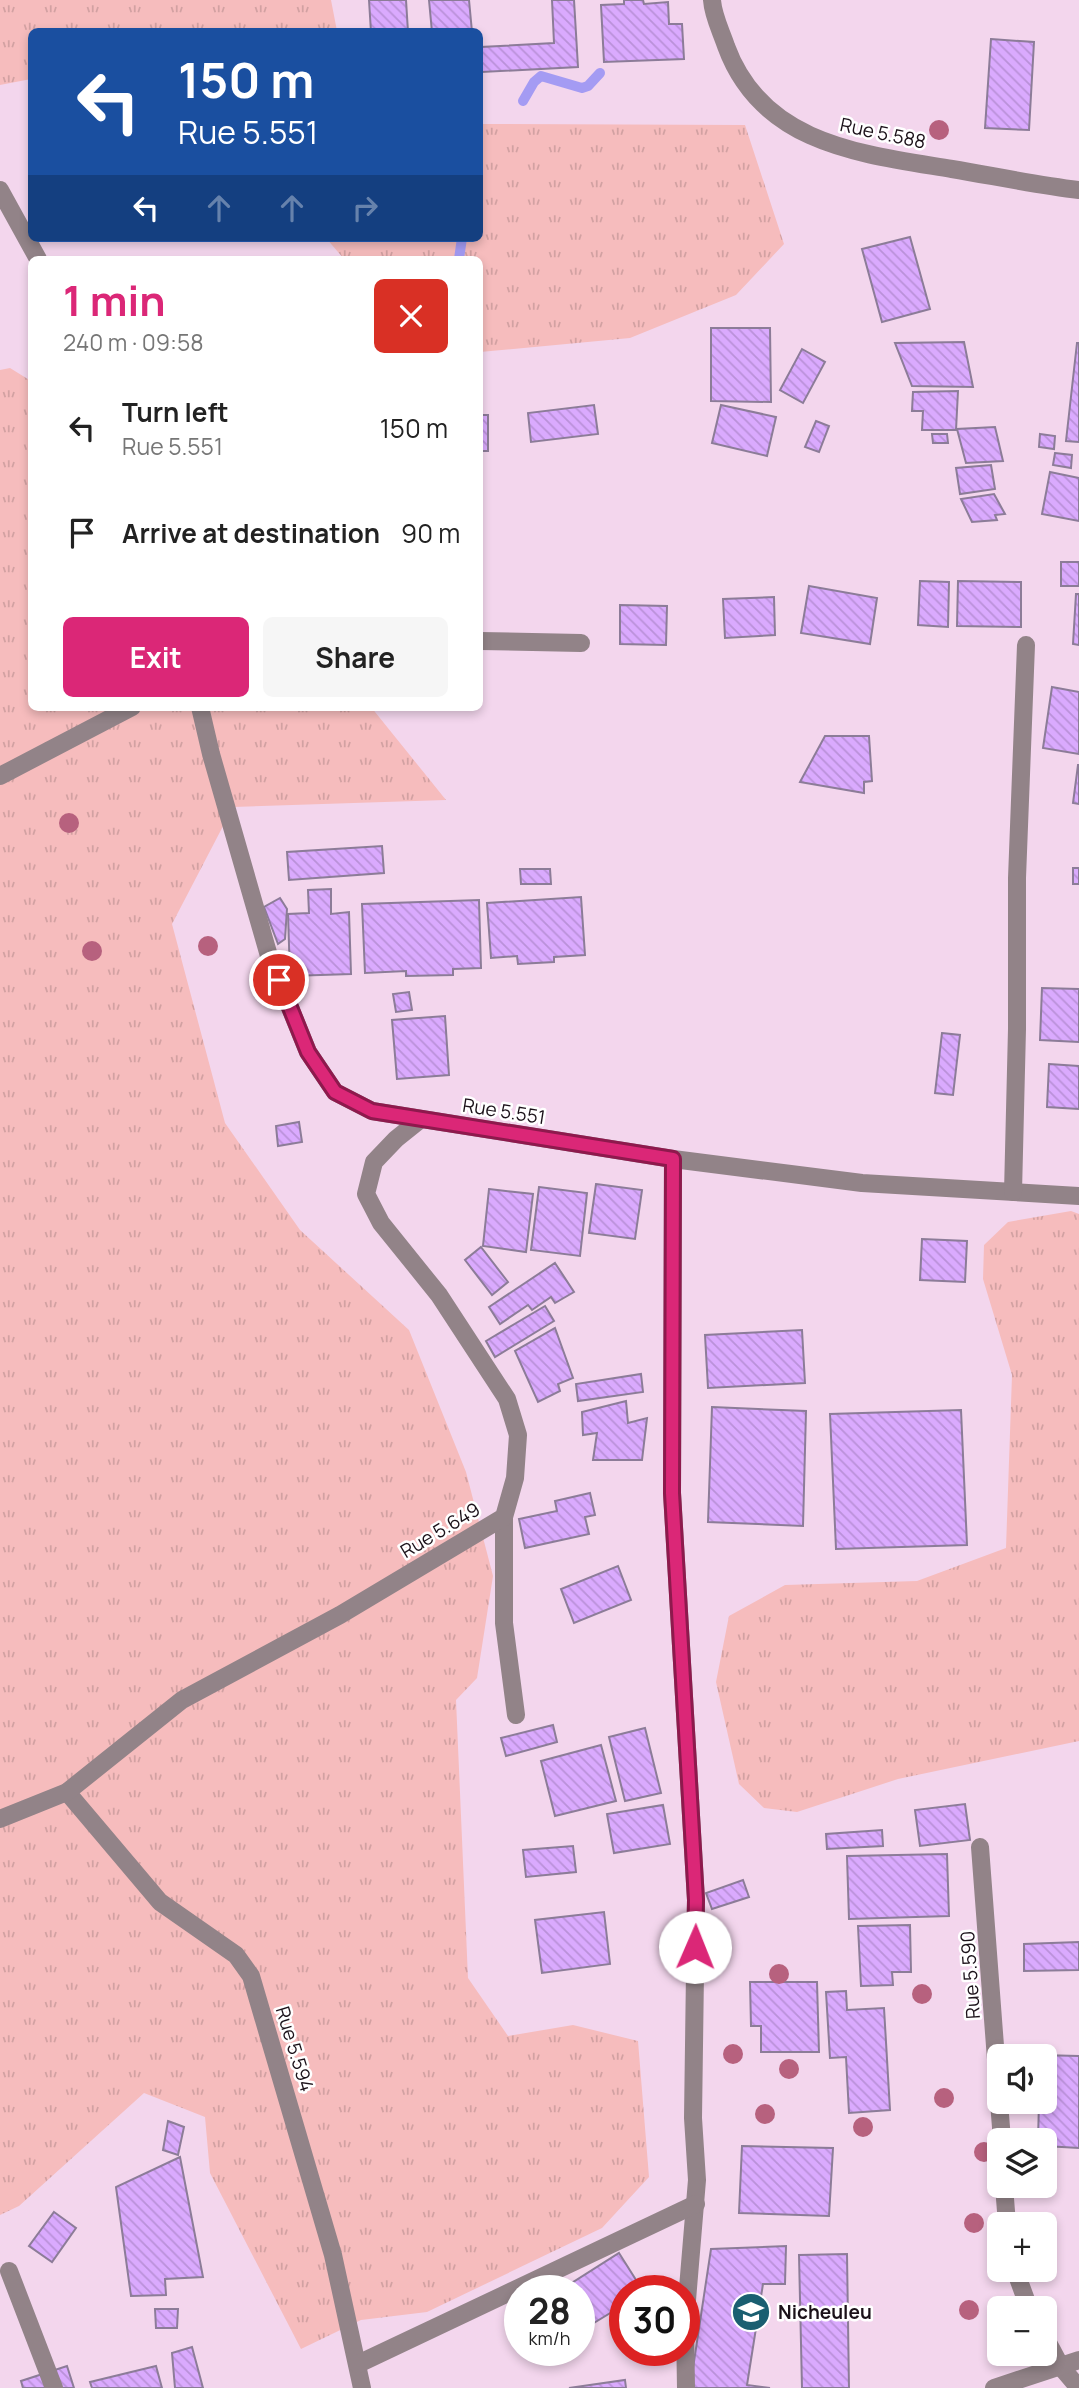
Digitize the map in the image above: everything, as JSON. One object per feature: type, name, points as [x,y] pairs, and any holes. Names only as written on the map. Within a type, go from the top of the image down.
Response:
[{"type":"street","name":"Rue 5.588","points":[[712,0],[713,10],[733,65],[759,102],[814,138],[854,152],[1079,190]]},
{"type":"street","points":[[0,190],[28,241]]},
{"type":"street","points":[[483,641],[581,643]]},
{"type":"street","points":[[1013,1192],[1017,878],[1026,645]]},
{"type":"street","points":[[0,776],[124,711]]},
{"type":"street","name":"Rue 5.551","points":[[201,711],[269,956],[308,1052],[335,1092],[372,1111],[673,1159],[862,1183],[1079,1196]]},
{"type":"street","name":"Rue 5.649","points":[[0,1819],[67,1792],[182,1700],[340,1615],[504,1517],[514,1478],[518,1435],[507,1399],[439,1295],[382,1223],[366,1194],[374,1162],[396,1139],[421,1119]]},
{"type":"street","points":[[673,1159],[672,1493],[696,1900],[693,2118],[697,2180],[685,2324],[685,2388]]},
{"type":"street","points":[[504,1517],[504,1623],[516,1715]]},
{"type":"street","name":"Rue 5.594","points":[[67,1792],[160,1902],[236,1955],[251,1976],[333,2255],[362,2388]]},
{"type":"street","name":"Rue 5.590","points":[[980,1847],[995,2044]]},
{"type":"street","points":[[358,2364],[696,2204]]},
{"type":"street","points":[[9,2271],[54,2388]]},
{"type":"street","points":[[994,2388],[1079,2360]]},
{"type":"street","points":[[1057,2361],[1079,2388]]},
{"type":"green space","points":[[0,0],[331,0],[336,28],[28,28],[28,80],[0,85]]},
{"type":"green space","points":[[483,124],[745,125],[784,244],[736,295],[630,338],[483,352],[483,256],[341,256],[329,242],[483,242]]},
{"type":"green space","points":[[10,368],[28,379],[28,711],[374,711],[446,800],[233,807],[172,924],[225,1123],[300,1230],[409,1330],[466,1472],[493,1576],[477,1678],[456,1700],[468,1978],[508,2036],[573,2025],[638,2041],[649,2177],[602,2228],[427,2312],[361,2320],[301,2349],[210,2173],[205,2117],[144,2093],[19,2206],[0,2215],[0,370]]},
{"type":"green space","points":[[1071,1211],[1079,1214],[1079,1741],[898,1779],[797,1812],[764,1808],[739,1784],[716,1682],[729,1616],[785,1585],[917,1581],[1006,1548],[1012,1375],[983,1279],[984,1245],[1008,1222]]},
{"type":"building","points":[[369,0],[406,0],[408,28],[371,28]]},
{"type":"building","points":[[429,0],[469,0],[472,28],[432,28]]},
{"type":"building","points":[[552,0],[574,0],[578,67],[483,72],[483,47],[554,43]]},
{"type":"building","points":[[624,0],[643,0],[644,4],[668,2],[669,24],[682,24],[684,59],[604,62],[601,5],[624,4]]},
{"type":"building","points":[[991,39],[1034,42],[1029,130],[985,128]]},
{"type":"building","points":[[910,237],[930,309],[882,322],[862,249]]},
{"type":"building","points":[[711,328],[770,328],[771,402],[711,401]]},
{"type":"building","points":[[964,342],[973,387],[912,386],[895,343]]},
{"type":"building","points":[[1079,343],[1079,442],[1066,441]]},
{"type":"building","points":[[802,349],[825,362],[803,403],[780,390]]},
{"type":"building","points":[[958,391],[956,430],[922,430],[923,411],[912,411],[913,392]]},
{"type":"building","points":[[594,405],[598,434],[531,442],[528,413]]},
{"type":"building","points":[[721,405],[776,417],[767,456],[712,443]]},
{"type":"building","points":[[483,415],[488,415],[488,451],[483,451]]},
{"type":"building","points":[[816,421],[829,426],[819,452],[805,447]]},
{"type":"building","points":[[995,427],[1003,461],[966,463],[957,429]]},
{"type":"building","points":[[932,434],[947,434],[948,443],[933,443]]},
{"type":"building","points":[[1040,434],[1055,436],[1054,449],[1039,447]]},
{"type":"building","points":[[1055,453],[1072,455],[1071,468],[1053,465]]},
{"type":"building","points":[[991,465],[995,489],[960,494],[956,468]]},
{"type":"building","points":[[1050,472],[1079,478],[1079,521],[1042,514]]},
{"type":"building","points":[[994,494],[1005,514],[995,515],[997,520],[972,522],[961,499]]},
{"type":"building","points":[[1061,562],[1079,562],[1079,586],[1061,586]]},
{"type":"building","points":[[920,581],[949,582],[948,627],[918,625]]},
{"type":"building","points":[[958,581],[1021,582],[1021,627],[957,626]]},
{"type":"building","points":[[809,586],[877,598],[870,644],[801,633]]},
{"type":"building","points":[[1076,594],[1079,594],[1079,645],[1073,644]]},
{"type":"building","points":[[774,597],[775,635],[725,638],[723,599]]},
{"type":"building","points":[[620,605],[667,606],[666,645],[620,644]]},
{"type":"building","points":[[1052,687],[1079,692],[1079,754],[1043,748]]},
{"type":"building","points":[[825,736],[869,736],[872,781],[864,782],[864,793],[800,782]]},
{"type":"building","points":[[1079,765],[1079,804],[1073,803]]},
{"type":"building","points":[[382,846],[384,873],[289,880],[287,852]]},
{"type":"building","points":[[1073,868],[1079,868],[1079,884],[1073,884]]},
{"type":"building","points":[[520,869],[550,869],[551,884],[521,884]]},
{"type":"building","points":[[331,889],[331,914],[349,912],[351,974],[290,976],[288,914],[309,913],[308,890]]},
{"type":"building","points":[[581,897],[585,955],[554,957],[554,962],[518,964],[517,956],[491,958],[487,903]]},
{"type":"building","points":[[280,898],[287,909],[285,939],[278,944],[264,907]]},
{"type":"building","points":[[479,900],[481,968],[453,969],[453,975],[406,976],[406,971],[365,973],[362,904]]},
{"type":"building","points":[[1042,988],[1079,989],[1079,1042],[1040,1040]]},
{"type":"building","points":[[409,992],[412,1010],[396,1012],[393,994]]},
{"type":"building","points":[[445,1016],[449,1075],[397,1079],[392,1020]]},
{"type":"building","points":[[942,1033],[960,1035],[953,1095],[935,1093]]},
{"type":"building","points":[[1049,1064],[1079,1066],[1079,1109],[1047,1107]]},
{"type":"building","points":[[299,1122],[302,1142],[278,1146],[276,1126]]},
{"type":"building","points":[[596,1184],[642,1190],[635,1239],[589,1233]]},
{"type":"building","points":[[539,1187],[587,1193],[580,1256],[531,1250]]},
{"type":"building","points":[[489,1189],[533,1194],[526,1252],[483,1246]]},
{"type":"building","points":[[922,1239],[967,1241],[965,1282],[920,1280]]},
{"type":"building","points":[[481,1247],[508,1282],[492,1295],[465,1260]]},
{"type":"building","points":[[555,1263],[574,1292],[555,1303],[551,1297],[532,1310],[528,1305],[500,1324],[489,1307]]},
{"type":"building","points":[[545,1306],[554,1321],[495,1357],[486,1341]]},
{"type":"building","points":[[555,1328],[573,1378],[558,1384],[560,1391],[538,1402],[515,1351]]},
{"type":"building","points":[[802,1330],[805,1383],[708,1388],[705,1335]]},
{"type":"building","points":[[641,1374],[643,1392],[578,1401],[576,1384]]},
{"type":"building","points":[[626,1401],[628,1423],[647,1418],[642,1460],[593,1460],[597,1433],[583,1435],[582,1412]]},
{"type":"building","points":[[712,1407],[806,1411],[803,1526],[708,1522]]},
{"type":"building","points":[[961,1410],[967,1545],[836,1549],[830,1414]]},
{"type":"building","points":[[590,1493],[595,1515],[585,1517],[589,1534],[525,1548],[519,1519],[557,1511],[555,1501]]},
{"type":"building","points":[[618,1566],[631,1600],[574,1623],[561,1589]]},
{"type":"building","points":[[553,1725],[557,1742],[506,1756],[501,1738]]},
{"type":"building","points":[[645,1728],[661,1793],[625,1801],[609,1737]]},
{"type":"building","points":[[601,1745],[616,1801],[555,1816],[541,1761]]},
{"type":"building","points":[[965,1804],[970,1840],[920,1846],[915,1810]]},
{"type":"building","points":[[663,1805],[670,1844],[614,1853],[607,1814]]},
{"type":"building","points":[[882,1830],[883,1846],[827,1849],[826,1834]]},
{"type":"building","points":[[573,1846],[576,1872],[526,1877],[523,1850]]},
{"type":"building","points":[[947,1854],[949,1916],[849,1919],[847,1856]]},
{"type":"building","points":[[743,1880],[749,1897],[712,1909],[706,1893]]},
{"type":"building","points":[[604,1912],[610,1964],[542,1973],[535,1920]]},
{"type":"building","points":[[910,1925],[911,1972],[892,1972],[893,1985],[861,1986],[858,1926]]},
{"type":"building","points":[[1079,1942],[1079,1970],[1024,1971],[1024,1944]]},
{"type":"building","points":[[750,1982],[817,1982],[819,2052],[761,2052],[761,2026],[751,2026]]},
{"type":"building","points":[[846,1991],[847,2010],[884,2008],[890,2110],[849,2113],[846,2057],[830,2058],[826,1992]]},
{"type":"building","points":[[1057,2055],[1079,2056],[1079,2148],[1057,2147],[1057,2128],[1038,2128],[1039,2114],[1057,2114]]},
{"type":"building","points":[[168,2121],[184,2127],[178,2155],[163,2150]]},
{"type":"building","points":[[742,2146],[833,2148],[829,2216],[739,2213]]},
{"type":"building","points":[[180,2157],[203,2277],[165,2279],[166,2295],[131,2296],[116,2187]]},
{"type":"building","points":[[54,2212],[76,2228],[52,2262],[29,2246]]},
{"type":"building","points":[[786,2246],[785,2284],[763,2284],[747,2385],[770,2388],[690,2388],[693,2366],[700,2366],[700,2322],[711,2249]]},
{"type":"building","points":[[619,2253],[633,2275],[609,2275],[609,2314],[595,2322],[595,2275],[584,2275]]},
{"type":"building","points":[[847,2254],[849,2388],[802,2388],[799,2255]]},
{"type":"building","points":[[155,2309],[178,2309],[177,2328],[156,2328]]},
{"type":"building","points":[[192,2347],[203,2388],[175,2388],[172,2353]]},
{"type":"building","points":[[67,2366],[74,2388],[23,2388],[21,2381]]},
{"type":"building","points":[[156,2366],[162,2388],[92,2388],[90,2382]]},
{"type":"building","points":[[625,2380],[626,2388],[569,2388]]},
{"type":"waterway","points":[[523,101],[534,82],[541,76],[582,88],[588,86],[600,73]]},
{"type":"waterway","points":[[459,256],[461,242]]},
{"type":"place","name":"Nicheuleu","points":[[751,2312]]},
{"type":"route","points":[[279,980],[308,1052],[335,1092],[372,1111],[673,1159],[672,1493],[696,1900],[695,1947]]}]
